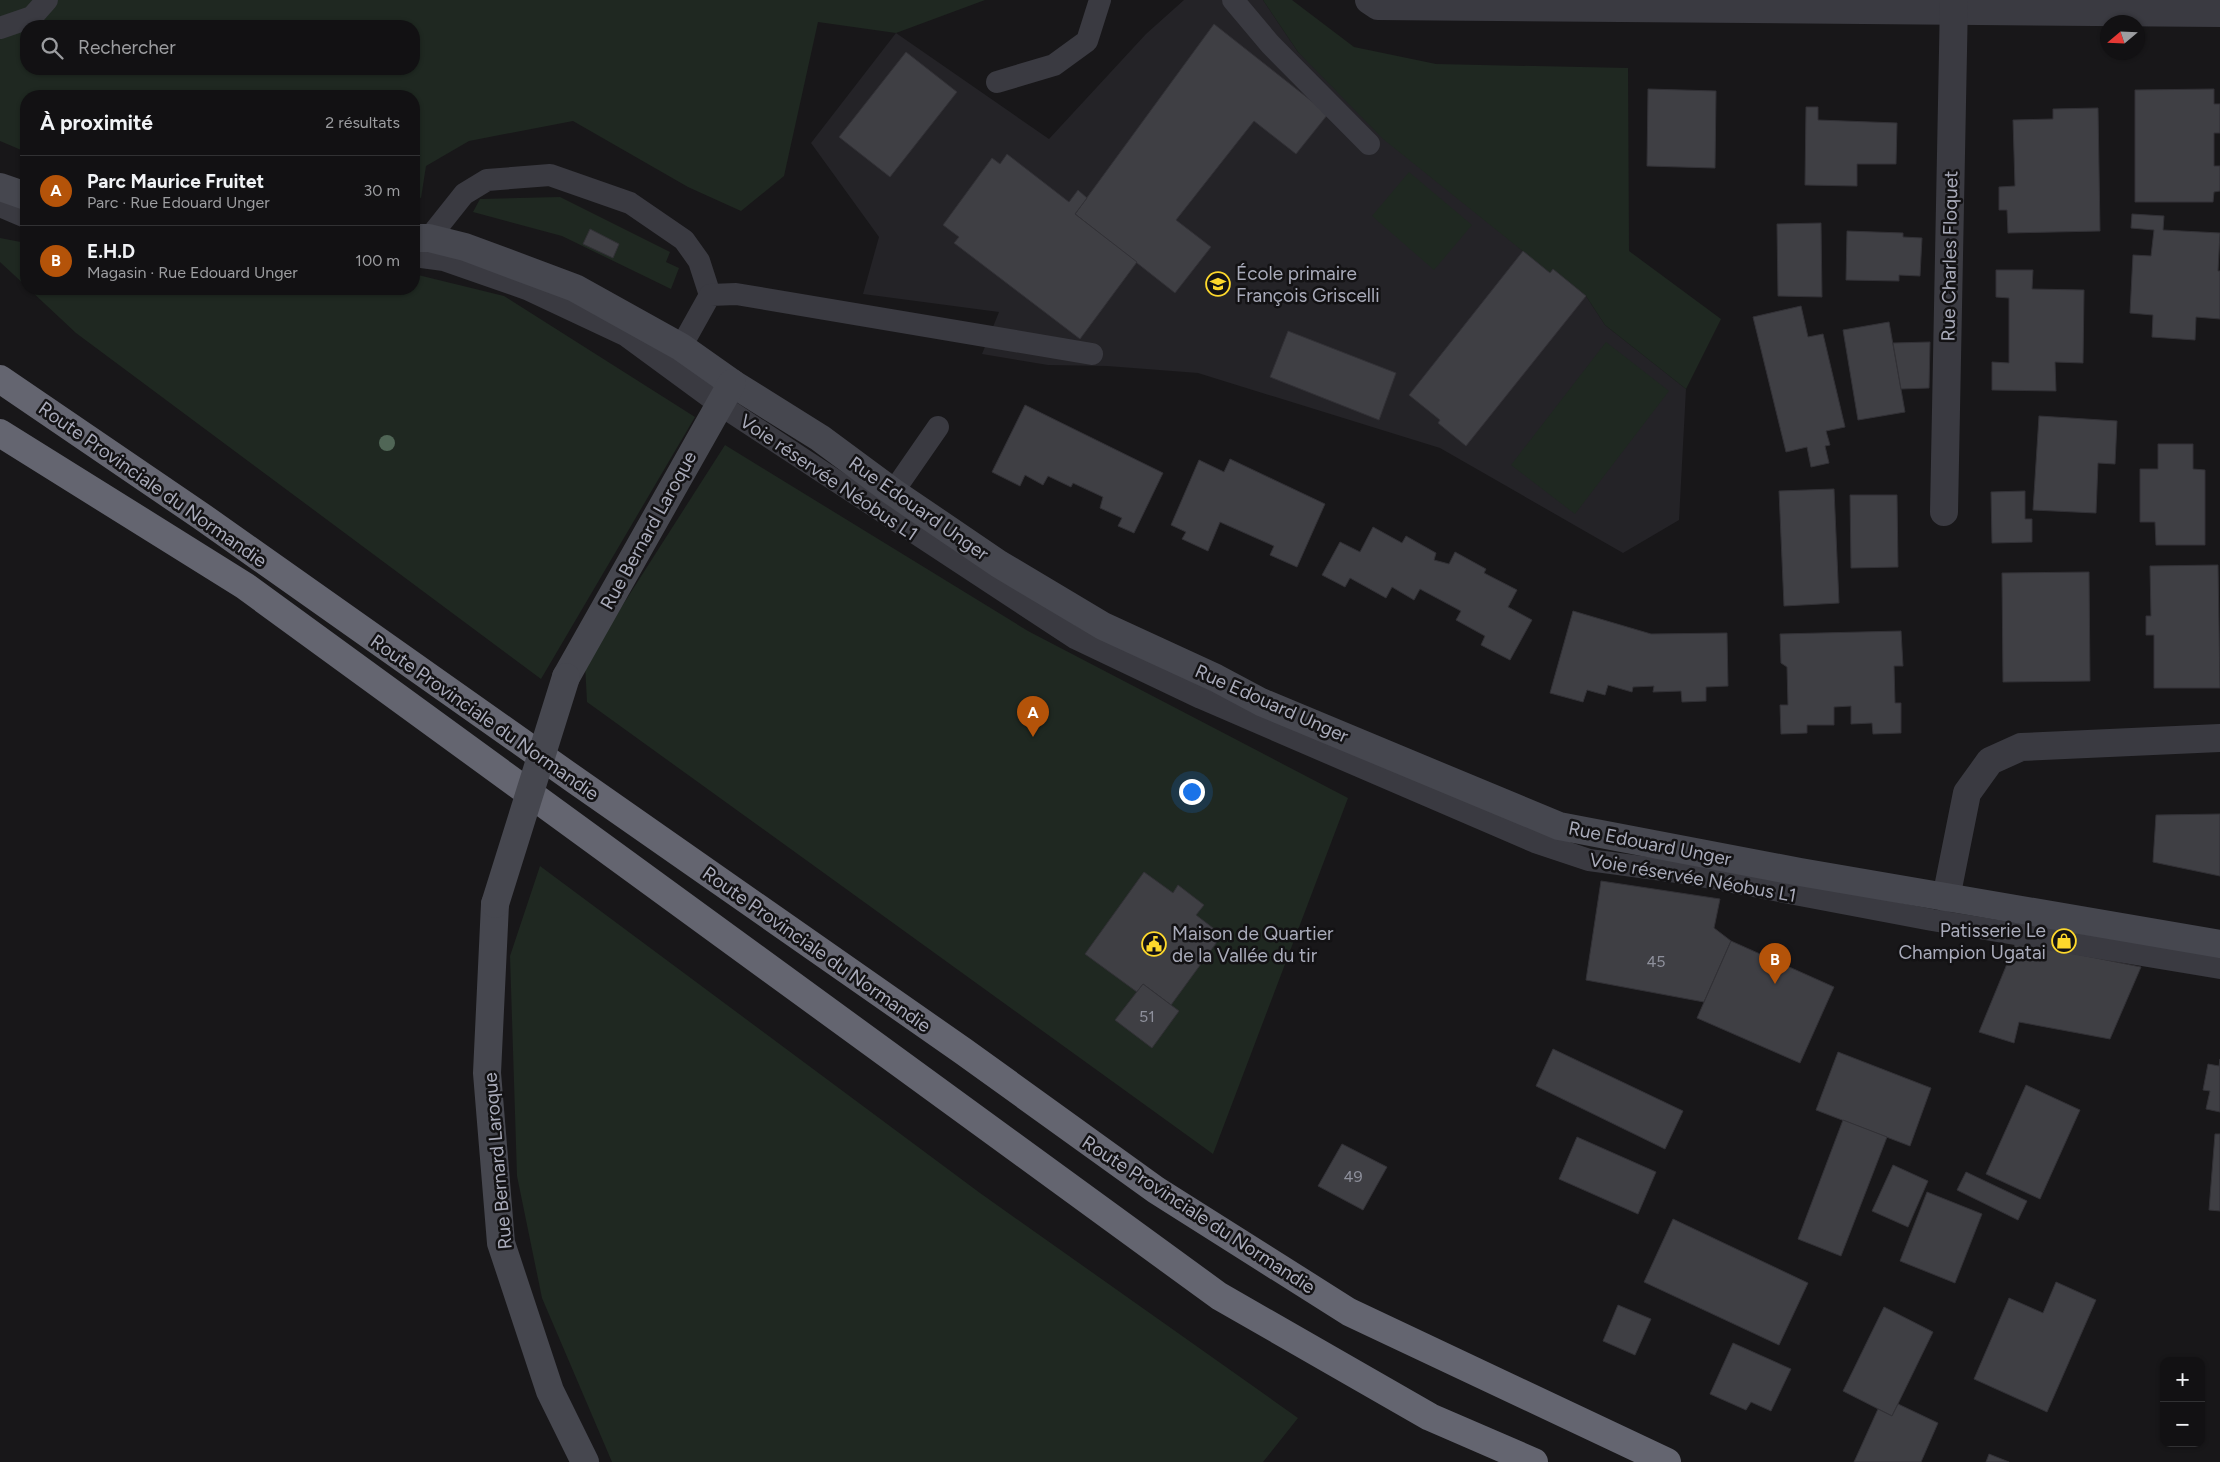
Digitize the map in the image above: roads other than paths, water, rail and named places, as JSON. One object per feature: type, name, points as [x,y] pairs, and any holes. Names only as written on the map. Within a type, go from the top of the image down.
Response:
[{"type":"highway","name":"Route Provinciale du Normandie","points":[[0,379],[201,516],[963,1051],[1156,1190],[1350,1312],[1667,1462]]},
{"type":"highway","name":"Route Provinciale du Normandie","points":[[0,433],[245,586],[1219,1296],[1430,1417],[1534,1462]]},
{"type":"street","points":[[1375,2],[1954,6],[2220,13]]},
{"type":"street","name":"Rue Charles Floquet","points":[[1944,512],[1954,6]]},
{"type":"street","points":[[0,187],[20,194]]},
{"type":"street","name":"Rue Edouard Unger","points":[[420,244],[465,247],[575,288],[680,347],[725,393],[820,438],[893,492],[999,564],[1103,626],[1216,678],[1261,702],[1559,826],[1946,898],[2220,944]]},
{"type":"street","name":"Rue Bernard Laroque","points":[[585,1462],[550,1391],[501,1243],[487,1073],[495,904],[566,677],[725,393]]},
{"type":"street","points":[[1946,898],[1967,792],[1990,761],[2021,747],[2220,738]]},
{"type":"lane","points":[[23,20],[32,17],[47,0]]},
{"type":"lane","points":[[997,82],[1054,65],[1087,41],[1100,0]]},
{"type":"lane","points":[[1233,0],[1270,44],[1369,144]]},
{"type":"lane","points":[[0,28],[20,21]]},
{"type":"lane","points":[[420,243],[464,194],[487,180],[550,175],[630,203],[684,240],[699,261],[710,295],[680,347]]},
{"type":"lane","points":[[0,206],[20,214]]},
{"type":"lane","name":"Voie réservée Néobus L1","points":[[420,245],[444,260],[527,289],[616,331],[725,393],[1075,638],[1201,698],[1535,842],[1589,860],[1685,873],[1932,920],[2220,968]]},
{"type":"lane","points":[[710,295],[736,294],[1092,354]]},
{"type":"lane","points":[[893,492],[938,427]]},
{"type":"place","name":"École primaire François Griscelli","points":[[1218,284]]},
{"type":"place","name":"Parc Maurice Fruitet","points":[[1033,737]]},
{"type":"place","name":"Patisserie Le Champion Ugatai","points":[[2064,941]]},
{"type":"place","name":"Maison de Quartier de la Vallée du tir","points":[[1154,944]]},
{"type":"place","name":"E.H.D","points":[[1775,984]]}]
